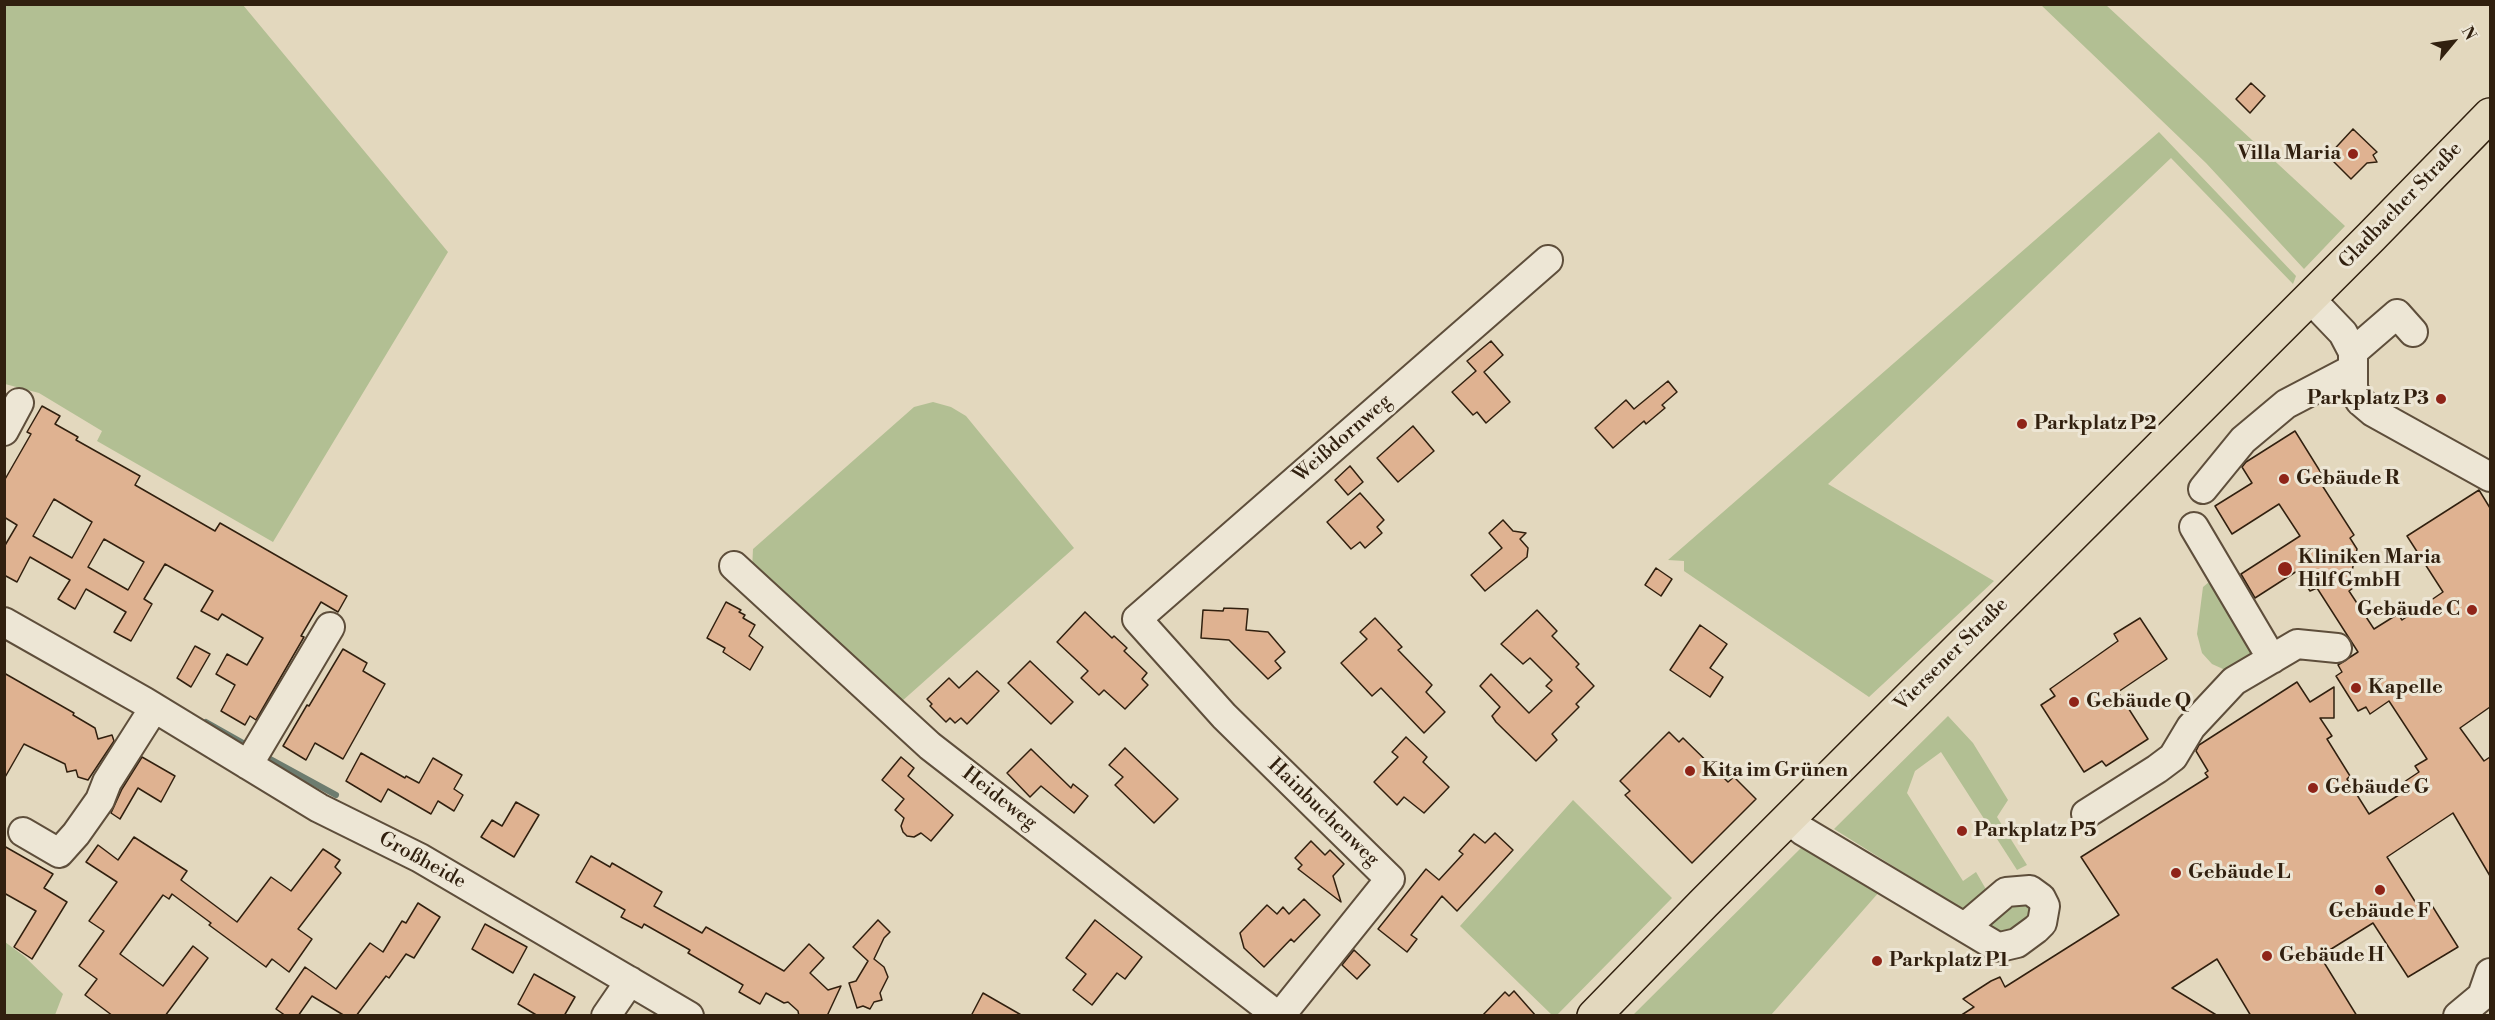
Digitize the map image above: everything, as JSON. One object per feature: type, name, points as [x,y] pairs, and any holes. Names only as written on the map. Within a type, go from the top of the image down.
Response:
[{"type":"main road","name":"Gladbacher Straße","points":[[2312,297],[2490,115]]},
{"type":"main road","name":"Viersener Straße","points":[[1594,1016],[1788,819],[2312,297]]},
{"type":"street","name":"Weißdornweg","points":[[1137,619],[1548,260]]},
{"type":"street","points":[[2312,297],[2343,333],[2352,361],[2353,389],[2360,401],[2373,412],[2490,477]]},
{"type":"street","points":[[2203,489],[2243,440],[2286,404],[2352,361],[2397,314],[2413,332]]},
{"type":"street","points":[[4,431],[19,403]]},
{"type":"street","points":[[2194,527],[2272,659]]},
{"type":"street","name":"Heideweg","points":[[734,566],[930,746],[1279,1016]]},
{"type":"street","name":"Hainbuchenweg","points":[[1137,619],[1224,716],[1390,879],[1279,1016]]},
{"type":"street","name":"Großheide","points":[[4,622],[154,708],[319,808],[420,858],[689,1016]]},
{"type":"street","points":[[248,765],[330,627]]},
{"type":"street","points":[[2086,814],[2157,769],[2172,756],[2191,727],[2234,681],[2297,644],[2337,648]]},
{"type":"street","points":[[23,832],[59,852],[76,834],[100,800],[107,782],[154,708]]},
{"type":"street","points":[[1788,819],[1803,831],[1965,927]]},
{"type":"street","points":[[2458,1016],[2482,996],[2490,973]]},
{"type":"street","points":[[606,1016],[630,981]]},
{"type":"green space","points":[[5,4],[243,5],[448,252],[273,542],[97,441],[102,431],[39,393],[5,384]]},
{"type":"green space","points":[[2041,5],[2106,5],[2345,226],[2304,269],[2206,163]]},
{"type":"green space","points":[[2159,132],[2296,276],[2293,284],[2171,158],[1828,484],[1994,581],[1869,697],[1684,571],[1684,561],[1668,560]]},
{"type":"green space","points":[[933,402],[951,407],[966,416],[1074,548],[901,702],[752,570],[753,549],[914,407]]},
{"type":"green space","points":[[2216,581],[2253,651],[2246,661],[2234,668],[2223,669],[2212,664],[2202,653],[2197,634],[2203,587],[2209,582]]},
{"type":"green space","points":[[1948,716],[1973,743],[2008,800],[1997,817],[2027,865],[2017,870],[1941,752],[1915,771],[1907,793],[1963,881],[1976,872],[1987,891],[1963,910],[1834,829]]},
{"type":"green space","points":[[1573,800],[1672,898],[1557,1015],[1552,1015],[1460,926]]},
{"type":"green space","points":[[1802,847],[1880,891],[1771,1015],[1632,1016]]},
{"type":"green space","points":[[2021,895],[2037,917],[2010,937],[1982,929]]},
{"type":"green space","points":[[5,942],[24,956],[63,994],[55,1015],[5,1015]]},
{"type":"building","points":[[2251,83],[2265,96],[2250,113],[2236,99]]},
{"type":"building","name":"Villa Maria","points":[[2353,129],[2377,152],[2373,155],[2377,162],[2367,163],[2351,179],[2328,156]]},
{"type":"building","points":[[1491,341],[1503,355],[1484,372],[1510,402],[1486,423],[1477,412],[1473,415],[1452,392],[1476,371],[1467,361]]},
{"type":"building","points":[[1668,381],[1677,392],[1662,405],[1665,408],[1646,424],[1644,421],[1613,448],[1595,428],[1626,400],[1634,409]]},
{"type":"building","points":[[42,406],[60,416],[55,424],[78,437],[76,440],[140,476],[135,485],[215,531],[220,523],[347,596],[338,612],[321,602],[301,636],[304,637],[256,720],[250,716],[245,725],[221,711],[235,685],[216,674],[227,654],[247,665],[263,638],[222,614],[218,620],[201,611],[213,591],[165,564],[144,599],[152,604],[131,641],[114,632],[126,612],[86,589],[75,609],[58,599],[70,580],[30,557],[17,582],[4,575],[4,547],[17,525],[4,517],[4,481],[31,434],[27,432]],"holes":[[[54,499],[92,522],[72,558],[33,536]],[[104,539],[144,562],[128,590],[88,567]]]},
{"type":"building","points":[[1413,426],[1434,451],[1398,482],[1377,458]]},
{"type":"building","points":[[2295,431],[2323,476],[2318,479],[2354,535],[2350,538],[2357,549],[2351,575],[2357,585],[2349,591],[2374,629],[2398,614],[2402,620],[2443,592],[2407,536],[2479,490],[2490,508],[2490,707],[2460,728],[2484,761],[2490,757],[2490,876],[2453,813],[2387,857],[2421,911],[2431,904],[2458,947],[2408,977],[2373,923],[2320,956],[2357,1016],[2251,1016],[2217,959],[2172,988],[2218,1016],[1960,1016],[1974,1007],[1963,999],[1991,981],[2000,977],[2005,987],[2119,915],[2081,857],[2208,777],[2205,773],[2208,771],[2196,751],[2199,745],[2297,682],[2310,702],[2334,687],[2334,718],[2320,718],[2332,736],[2327,739],[2350,776],[2347,779],[2369,814],[2405,791],[2401,784],[2419,772],[2415,766],[2427,759],[2389,701],[2370,714],[2366,707],[2358,711],[2336,676],[2342,672],[2338,665],[2358,652],[2317,588],[2310,591],[2297,571],[2255,598],[2241,574],[2300,536],[2279,504],[2232,534],[2215,506],[2252,483],[2242,467],[2246,462]]},
{"type":"building","points":[[1350,466],[1363,482],[1348,495],[1335,480]]},
{"type":"building","points":[[1360,493],[1384,520],[1377,527],[1382,533],[1365,548],[1360,542],[1351,549],[1327,522]]},
{"type":"building","points":[[1503,520],[1513,531],[1526,533],[1520,539],[1528,548],[1527,557],[1485,591],[1471,575],[1502,548],[1489,533]]},
{"type":"building","points":[[1656,568],[1672,579],[1661,596],[1645,585]]},
{"type":"building","points":[[726,602],[741,610],[739,612],[745,615],[743,618],[755,625],[749,636],[763,647],[750,670],[723,652],[725,648],[707,638]]},
{"type":"building","points":[[1224,608],[1248,609],[1246,630],[1268,632],[1285,652],[1275,661],[1281,668],[1268,679],[1229,640],[1201,638],[1203,610],[1223,611]]},
{"type":"building","points":[[1537,610],[1557,631],[1552,636],[1579,664],[1576,667],[1594,686],[1576,704],[1579,707],[1552,734],[1557,740],[1536,761],[1496,722],[1492,716],[1500,707],[1480,686],[1491,674],[1529,713],[1552,691],[1546,686],[1552,680],[1530,658],[1523,664],[1501,644]]},
{"type":"building","points":[[1085,612],[1112,638],[1114,636],[1127,648],[1124,651],[1147,673],[1142,679],[1148,685],[1125,709],[1104,690],[1099,695],[1081,678],[1088,671],[1057,642]]},
{"type":"building","points":[[1375,618],[1402,647],[1398,650],[1432,685],[1426,692],[1445,712],[1424,733],[1381,688],[1372,696],[1341,663],[1367,639],[1360,632]]},
{"type":"building","points":[[2140,618],[2167,659],[2118,692],[2148,739],[2106,766],[2102,761],[2084,772],[2041,705],[2055,696],[2050,689],[2118,641],[2114,634]]},
{"type":"building","points":[[1700,625],[1727,644],[1710,668],[1723,677],[1710,697],[1670,670]]},
{"type":"building","points":[[195,646],[210,654],[191,687],[177,678]]},
{"type":"building","points":[[343,649],[367,663],[363,671],[385,684],[343,759],[315,743],[306,760],[283,746]]},
{"type":"building","points":[[1030,661],[1073,702],[1051,724],[1008,683]]},
{"type":"building","points":[[977,671],[999,691],[967,724],[961,718],[955,723],[950,718],[946,722],[930,706],[932,704],[927,699],[949,678],[959,688]]},
{"type":"building","points":[[4,673],[74,713],[73,715],[95,728],[98,739],[112,735],[114,741],[88,780],[78,777],[76,770],[67,772],[65,764],[24,744],[4,779]]},
{"type":"building","points":[[1669,732],[1679,742],[1683,738],[1728,782],[1734,777],[1756,799],[1692,863],[1625,795],[1630,791],[1620,781]]},
{"type":"building","points":[[1406,737],[1427,757],[1423,762],[1449,787],[1424,813],[1404,797],[1397,805],[1374,782],[1398,757],[1392,752]]},
{"type":"building","points":[[1125,748],[1178,799],[1154,823],[1115,785],[1123,777],[1109,765]]},
{"type":"building","points":[[1031,749],[1071,788],[1073,784],[1088,796],[1074,813],[1041,786],[1030,797],[1007,773]]},
{"type":"building","points":[[361,753],[405,778],[406,776],[419,783],[433,758],[462,775],[454,789],[463,795],[454,811],[438,801],[431,814],[388,789],[381,802],[346,781]]},
{"type":"building","points":[[142,757],[175,776],[161,802],[138,788],[120,819],[111,813],[122,789]]},
{"type":"building","points":[[901,757],[914,768],[908,776],[953,815],[931,841],[921,833],[914,837],[907,836],[903,832],[901,826],[904,818],[895,810],[904,799],[882,780]]},
{"type":"building","points":[[516,802],[539,815],[514,857],[481,837],[492,820],[502,826]]},
{"type":"building","points":[[1495,833],[1513,850],[1457,911],[1442,896],[1411,935],[1417,939],[1407,952],[1378,929],[1426,869],[1439,880],[1463,854],[1459,851],[1474,834],[1485,843]]},
{"type":"building","points":[[134,837],[187,871],[181,880],[237,922],[271,877],[291,891],[323,849],[340,860],[335,867],[341,873],[298,929],[312,939],[289,972],[272,959],[266,967],[172,894],[169,899],[163,895],[120,954],[163,986],[193,946],[208,958],[165,1016],[113,1016],[85,995],[97,979],[79,966],[104,931],[89,921],[117,882],[86,862],[98,845],[118,860]]},
{"type":"building","points":[[1311,841],[1325,855],[1330,850],[1344,864],[1333,876],[1341,902],[1298,869],[1302,865],[1295,858]]},
{"type":"building","points":[[4,846],[53,874],[44,888],[67,902],[32,959],[14,947],[36,911],[4,893]]},
{"type":"building","points":[[591,856],[610,867],[612,863],[662,892],[654,906],[702,933],[706,927],[784,971],[809,944],[824,958],[810,973],[828,990],[841,986],[827,1016],[799,1016],[798,1011],[788,1002],[784,1003],[766,993],[760,1004],[739,992],[743,985],[688,953],[690,950],[644,924],[642,928],[621,917],[625,910],[576,882]]},
{"type":"building","points":[[1304,899],[1320,915],[1294,942],[1291,939],[1264,967],[1244,948],[1240,933],[1267,905],[1277,914],[1283,907],[1289,914]]},
{"type":"building","points":[[418,903],[440,917],[414,958],[406,954],[389,978],[386,976],[356,1016],[345,1016],[312,996],[298,1016],[286,1016],[276,1009],[305,967],[336,989],[370,943],[383,952],[402,921],[406,923]]},
{"type":"building","points":[[878,920],[890,932],[884,938],[874,959],[884,967],[888,977],[880,993],[882,1000],[874,1002],[870,1009],[863,1006],[857,1008],[849,983],[856,981],[868,961],[853,947]]},
{"type":"building","points":[[1095,920],[1142,957],[1125,979],[1117,973],[1092,1005],[1073,990],[1086,974],[1066,958]]},
{"type":"building","points":[[485,924],[527,947],[513,973],[472,949]]},
{"type":"building","points":[[1354,950],[1370,965],[1357,979],[1342,965]]},
{"type":"building","points":[[534,974],[575,997],[564,1016],[538,1016],[518,1004]]},
{"type":"building","points":[[1514,991],[1536,1016],[1482,1016],[1505,992],[1509,996]]},
{"type":"building","points":[[983,993],[1023,1016],[971,1016]]},
{"type":"waterway","points":[[206,722],[245,744]]},
{"type":"waterway","points":[[270,759],[336,795]]},
{"type":"place","name":"Villa Maria","points":[[2353,154]]},
{"type":"place","name":"Parkplatz P3","points":[[2441,399]]},
{"type":"place","name":"Parkplatz P2","points":[[2022,424]]},
{"type":"place","name":"Gebäude R","points":[[2284,479]]},
{"type":"place","name":"Kliniken Maria Hilf GmbH","points":[[2285,569]]},
{"type":"place","name":"Gebäude C","points":[[2472,610]]},
{"type":"place","name":"Kapelle","points":[[2356,688]]},
{"type":"place","name":"Gebäude Q","points":[[2074,702]]},
{"type":"place","name":"Kita im Grünen","points":[[1690,771]]},
{"type":"place","name":"Gebäude G","points":[[2313,788]]},
{"type":"place","name":"Parkplatz P5","points":[[1962,831]]},
{"type":"place","name":"Gebäude L","points":[[2176,873]]},
{"type":"place","name":"Gebäude F","points":[[2380,890]]},
{"type":"place","name":"Gebäude H","points":[[2267,956]]},
{"type":"place","name":"Parkplatz P1","points":[[1877,961]]}]
